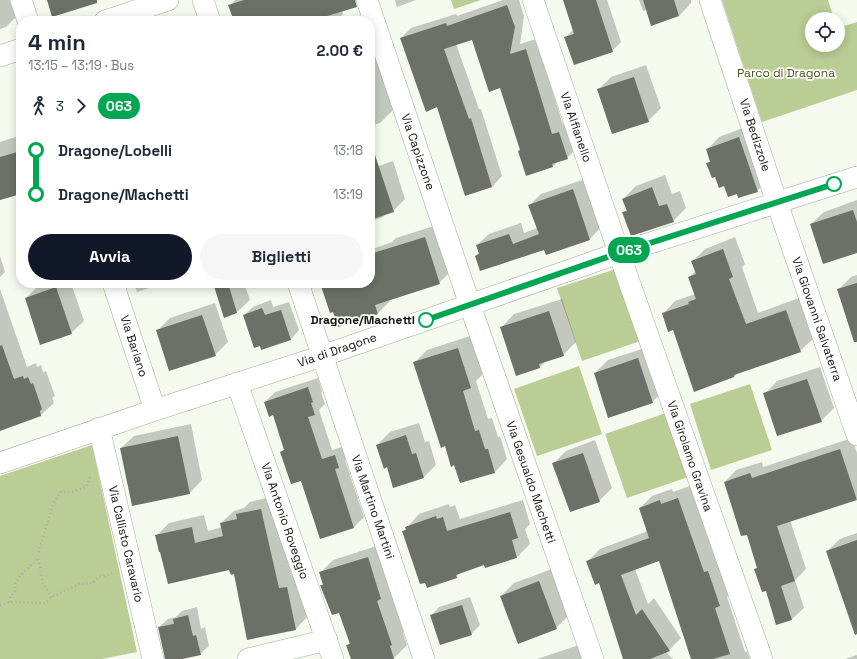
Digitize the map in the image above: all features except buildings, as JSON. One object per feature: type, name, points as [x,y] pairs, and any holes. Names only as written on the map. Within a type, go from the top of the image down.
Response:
[{"type":"street","points":[[22,0],[27,16]]},
{"type":"street","points":[[120,16],[168,0]]},
{"type":"street","points":[[203,0],[208,16]]},
{"type":"street","name":"Via Capizzone","points":[[367,0],[372,16]]},
{"type":"street","name":"Via Alfianello","points":[[533,0],[619,253]]},
{"type":"street","name":"Via Bedizzole","points":[[710,0],[777,203]]},
{"type":"street","name":"Via Capizzone","points":[[375,24],[470,304]]},
{"type":"street","points":[[0,56],[16,51]]},
{"type":"street","name":"Via di Dragone","points":[[0,464],[99,428],[322,356],[619,253],[857,177]]},
{"type":"street","name":"Via Giovanni Salvaterra","points":[[777,203],[857,435]]},
{"type":"street","name":"Via Girolamo Gravina","points":[[619,253],[762,659]]},
{"type":"street","name":"Via Bariano","points":[[115,288],[155,410]]},
{"type":"street","name":"Via Martino Martini","points":[[300,288],[424,659]]},
{"type":"street","name":"Via Gesualdo Machetti","points":[[470,304],[593,659]]},
{"type":"street","name":"Via Antonio Roveggio","points":[[237,383],[330,650]]},
{"type":"street","name":"Via Callisto Caravario","points":[[99,428],[153,659]]},
{"type":"street","points":[[248,659],[330,650]]},
{"type":"path","points":[[52,597],[44,583],[38,558],[54,502],[62,492],[72,492],[86,486],[93,472],[107,463]]},
{"type":"path","points":[[10,602],[10,597],[15,591],[15,584],[20,576],[38,558]]},
{"type":"path","points":[[0,605],[10,602],[45,603],[52,597],[79,584],[93,583],[100,577],[131,567]]},
{"type":"green space","points":[[451,0],[481,0],[454,9]]},
{"type":"green space","name":"Parco di Dragona","points":[[722,0],[828,0],[832,12],[805,12],[805,52],[845,52],[845,26],[857,22],[857,90],[762,122]]},
{"type":"green space","points":[[619,268],[643,340],[582,361],[557,288]]},
{"type":"green space","points":[[579,366],[602,434],[537,456],[514,389]]},
{"type":"green space","points":[[750,384],[772,450],[711,470],[690,404]]},
{"type":"green space","points":[[669,412],[691,476],[627,498],[605,434]]},
{"type":"green space","points":[[92,445],[137,652],[102,659],[0,659],[0,476]]},
{"type":"bus line","name":"063","points":[[426,320],[619,253],[834,184]]},
{"type":"place","name":"Dragone/Machetti","points":[[426,320]]}]
